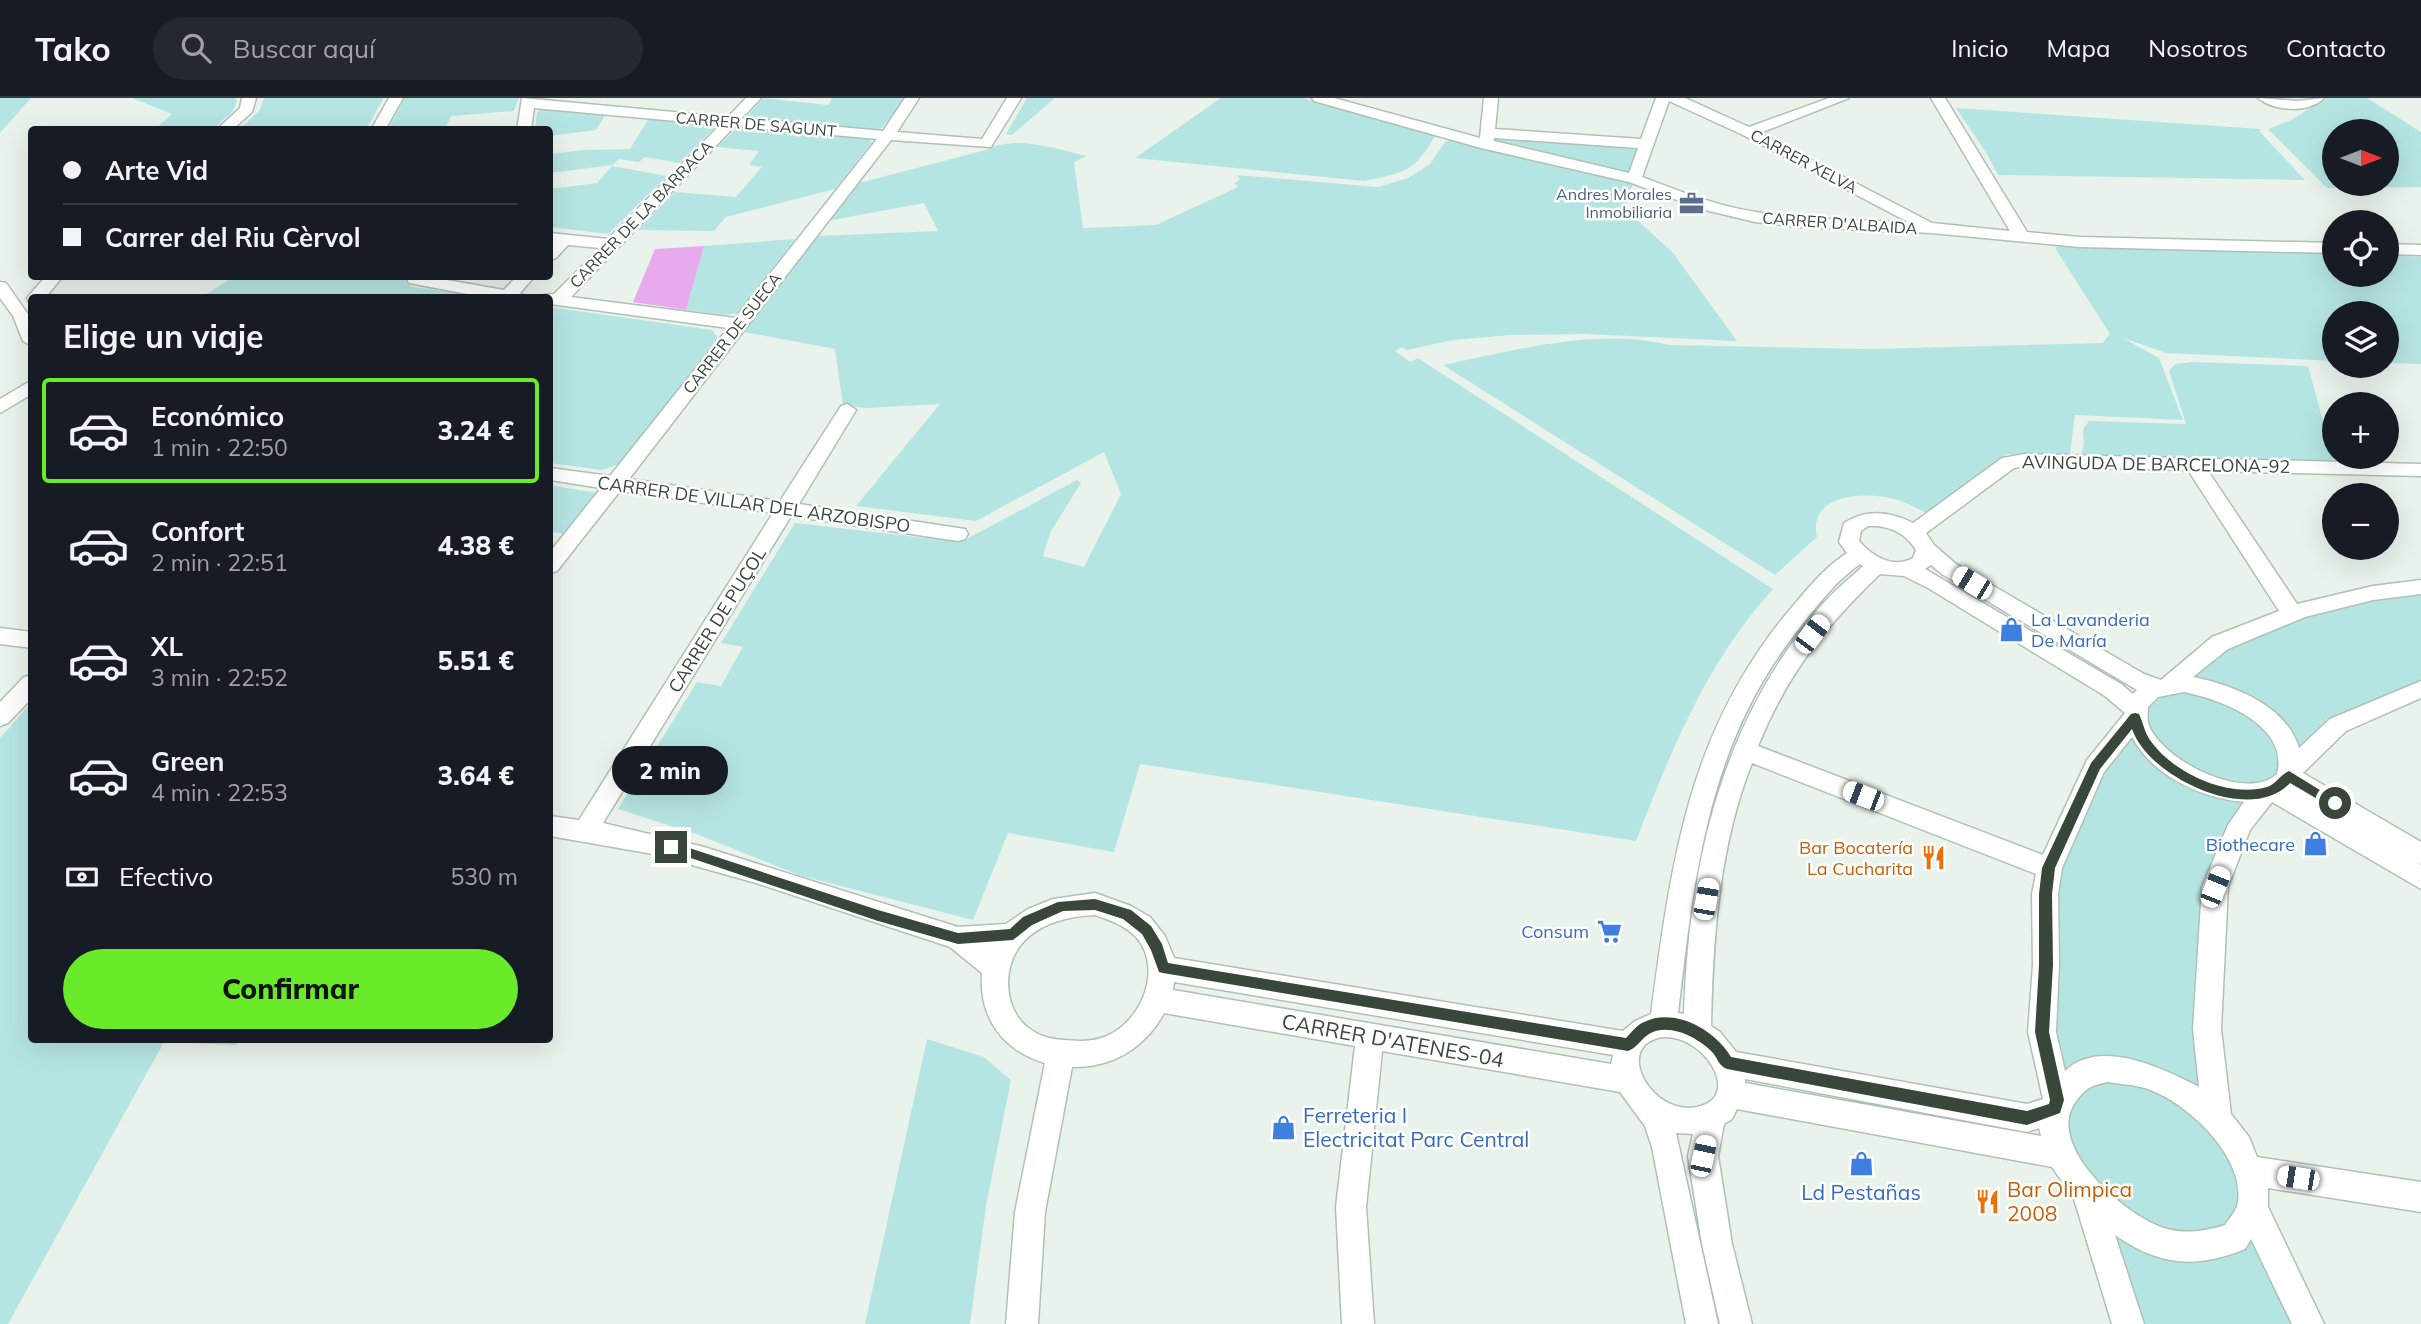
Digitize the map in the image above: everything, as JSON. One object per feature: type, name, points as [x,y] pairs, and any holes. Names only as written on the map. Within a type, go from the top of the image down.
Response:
[{"type":"street","points":[[228,126],[247,109],[249,98]]},
{"type":"street","points":[[380,126],[396,98]]},
{"type":"street","name":"CARRER DE LA BARRACA","points":[[554,299],[613,244],[754,98]]},
{"type":"street","name":"CARRER DE SUECA","points":[[553,562],[887,136],[912,98]]},
{"type":"street","name":"CARRER DE SAGUNT","points":[[528,100],[986,144],[1014,98]]},
{"type":"street","name":"CARRER D'ALBAIDA","points":[[1319,98],[1634,178],[1706,206],[1755,217],[1799,222],[1931,228],[2080,242],[2322,248]]},
{"type":"street","points":[[1492,98],[1486,139],[1646,144]]},
{"type":"street","points":[[1634,178],[1662,98]]},
{"type":"street","name":"CARRER XELVA","points":[[1675,98],[1748,132],[1931,228]]},
{"type":"street","points":[[1748,132],[1842,98]]},
{"type":"street","points":[[1938,98],[2022,237]]},
{"type":"street","points":[[2265,98],[2291,105],[2312,102]]},
{"type":"street","points":[[525,126],[528,100]]},
{"type":"street","points":[[557,239],[613,244]]},
{"type":"street","points":[[2399,249],[2421,250]]},
{"type":"street","points":[[38,294],[51,280]]},
{"type":"street","points":[[415,280],[491,294]]},
{"type":"street","points":[[510,294],[523,280]]},
{"type":"street","points":[[0,287],[26,309]]},
{"type":"street","points":[[554,299],[739,324]]},
{"type":"street","points":[[0,407],[28,388]]},
{"type":"street","name":"CARRER DE PUÇOL","points":[[586,830],[847,410]]},
{"type":"street","name":"AVINGUDA DE BARCELONA-92","points":[[1907,569],[1922,562],[1920,541],[2009,461],[2421,470]]},
{"type":"street","points":[[2194,464],[2292,614]]},
{"type":"street","name":"CARRER DE VILLAR DEL ARZOBISPO","points":[[553,474],[958,534]]},
{"type":"street","points":[[1868,560],[1848,536],[1857,523],[1887,520],[1920,541],[1949,569],[2136,680],[2162,686],[2200,686],[2249,706],[2274,726],[2289,749],[2280,782]]},
{"type":"street","points":[[1697,1032],[1700,942],[1706,899],[1713,859],[1743,750],[1753,725],[1793,655],[1868,560]]},
{"type":"street","points":[[1663,1024],[1676,910],[1686,858],[1703,788],[1723,729],[1785,628],[1844,563],[1868,560],[1907,569],[1935,583],[2113,690],[2135,713],[2139,732],[2149,748],[2184,776],[2241,794],[2280,782],[2421,853]]},
{"type":"street","points":[[2253,1209],[2234,1238],[2191,1248],[2160,1242],[2116,1220],[2087,1194],[2059,1154],[2054,1132],[2056,1104],[2042,1032],[2046,965],[2045,894],[2049,868],[2095,767],[2135,713],[2143,696],[2162,686],[2220,643],[2292,614],[2373,593],[2421,587]]},
{"type":"street","points":[[0,636],[28,640]]},
{"type":"street","points":[[0,717],[28,687]]},
{"type":"street","points":[[2217,1119],[2207,1029],[2215,887],[2240,825],[2338,725],[2421,689]]},
{"type":"street","points":[[1743,750],[2049,868]]},
{"type":"street","points":[[2280,782],[2421,878]]},
{"type":"street","points":[[553,817],[586,830]]},
{"type":"street","points":[[553,826],[671,847],[878,916],[958,938],[1013,934]]},
{"type":"street","points":[[1095,904],[1127,914],[1146,930],[1157,948],[1163,968],[1158,1000],[1143,1025],[1120,1044],[1088,1055],[1045,1052],[1017,1037],[1005,1024],[993,994],[995,967],[1013,934],[1027,921],[1062,906],[1095,904]]},
{"type":"street","points":[[958,938],[995,967]]},
{"type":"street","name":"CARRER D'ATENES-04","points":[[1163,968],[1628,1045]]},
{"type":"street","name":"CARRER D'ATENES-04","points":[[1158,1000],[1628,1080]]},
{"type":"street","points":[[1663,1024],[1679,1025],[1697,1032],[1720,1051],[1727,1063],[1732,1079],[1731,1094],[1723,1109],[1711,1119],[1689,1123],[1672,1121],[1655,1114],[1637,1097],[1628,1080],[1624,1064],[1628,1045],[1646,1028],[1663,1024]]},
{"type":"street","points":[[1358,1324],[1352,1207],[1370,1035]]},
{"type":"street","points":[[1022,1324],[1030,1212],[1061,1053]]},
{"type":"street","points":[[1727,1063],[2027,1118],[2056,1104],[2078,1076],[2108,1069],[2150,1076],[2191,1097],[2217,1119],[2239,1147],[2253,1186],[2253,1209],[2308,1324]]},
{"type":"street","points":[[1731,1094],[2059,1154]]},
{"type":"street","points":[[1655,1114],[1669,1153],[1702,1324]]},
{"type":"street","points":[[1711,1119],[1703,1156],[1717,1244],[1736,1324]]},
{"type":"street","points":[[2249,1170],[2421,1197]]},
{"type":"street","points":[[2087,1194],[2128,1324]]},
{"type":"shaded area","points":[[0,98],[31,98],[0,133]]},
{"type":"shaded area","points":[[132,98],[235,98],[237,101],[233,111],[216,126],[158,126],[172,114]]},
{"type":"shaded area","points":[[264,98],[384,98],[368,126],[243,126],[260,110]]},
{"type":"shaded area","points":[[405,98],[519,98],[514,111],[451,116],[446,126],[390,126]]},
{"type":"shaded area","points":[[764,98],[828,105],[832,98],[906,98],[882,128],[875,130],[745,118]]},
{"type":"shaded area","points":[[1027,98],[1055,98],[1012,135],[1006,134]]},
{"type":"shaded area","points":[[1221,98],[1303,98],[1436,134],[1422,156],[1408,168],[1364,181],[1135,158]]},
{"type":"shaded area","points":[[2326,98],[2367,98],[2421,132],[2421,187],[2399,187],[2399,119],[2322,119],[2322,183],[2268,129],[2291,120]]},
{"type":"shaded area","points":[[545,108],[606,114],[596,130],[553,136],[553,126],[535,126],[537,112]]},
{"type":"shaded area","points":[[1956,108],[2261,129],[2259,131],[2305,180],[1998,175]]},
{"type":"shaded area","points":[[649,118],[710,124],[714,128],[679,163],[645,157],[639,162],[619,159],[613,165],[553,173],[553,154],[630,149]]},
{"type":"shaded area","points":[[739,126],[869,139],[872,142],[835,189],[726,217],[714,231],[638,230],[675,192],[736,197],[762,167],[749,165],[759,151],[717,147]]},
{"type":"shaded area","points":[[1491,136],[1641,147],[1632,173],[1489,141]]},
{"type":"shaded area","points":[[1450,140],[1633,183],[1625,208],[1628,217],[1634,217],[1673,253],[1737,341],[1585,334],[1510,335],[1453,340],[1407,350],[1402,347],[1395,351],[1410,362],[1418,358],[1773,589],[1728,647],[1692,709],[1636,841],[1140,764],[1114,852],[1008,833],[973,920],[802,876],[696,834],[618,809],[697,682],[721,686],[743,647],[721,643],[795,523],[961,542],[1077,480],[1081,483],[1051,531],[1043,556],[1084,567],[1121,494],[1104,452],[976,521],[856,506],[940,404],[867,408],[843,406],[835,349],[744,332],[817,236],[938,231],[924,203],[827,221],[859,183],[997,145],[1036,144],[1087,156],[1074,162],[1083,228],[1156,225],[1238,187],[1234,183],[1240,180],[1237,175],[1378,187],[1408,178],[1430,164],[1445,142]]},
{"type":"shaded area","points":[[612,166],[667,176],[608,234],[553,227],[553,189],[597,183]]},
{"type":"shaded area","points":[[795,239],[738,313],[724,315],[686,310],[704,246]]},
{"type":"shaded area","points":[[704,246],[686,310],[633,302],[655,249]]},
{"type":"shaded area","points":[[2055,248],[2322,254],[2322,287],[2399,287],[2399,256],[2421,257],[2421,364],[2399,363],[2399,301],[2322,301],[2322,360],[2166,353],[2123,338],[2159,358],[2183,420],[2075,415],[2070,455],[2007,454],[1926,513],[1911,505],[1884,497],[1848,497],[1836,501],[1820,514],[1816,524],[1817,537],[1775,575],[1443,365],[1555,343],[1613,339],[1668,345],[1872,349],[2103,343],[2110,334]]},
{"type":"shaded area","points":[[229,280],[405,280],[413,287],[463,294],[206,294]]},
{"type":"shaded area","points":[[553,307],[712,330],[718,338],[620,464],[602,470],[553,463]]},
{"type":"shaded area","points":[[2194,362],[2308,366],[2322,417],[2322,461],[2081,455],[2084,444],[2083,429],[2089,421],[2186,424],[2169,371],[2175,364]]},
{"type":"shaded area","points":[[553,486],[596,493],[565,534],[553,532]]},
{"type":"shaded area","points":[[2421,587],[2421,689],[2338,725],[2272,790],[2215,887],[2217,1119],[2309,1324],[2128,1324],[2059,1154],[2045,894],[2070,818],[2135,717],[2220,643],[2292,614]]},
{"type":"shaded area","points":[[28,706],[28,1043],[163,1043],[8,1324],[0,1324],[0,738]]},
{"type":"shaded area","points":[[927,1039],[984,1057],[1011,1080],[986,1206],[970,1324],[865,1324]]},
{"type":"shaded area","points":[[188,1043],[237,1043],[236,1045]]},
{"type":"place","name":"Andres Morales Inmobiliaria","points":[[1692,203]]},
{"type":"place","name":"La Lavanderia De María","points":[[2011,629]]},
{"type":"place","name":"Biothecare","points":[[2315,844]]},
{"type":"place","name":"Bar Bocatería La Cucharita","points":[[1933,857]]},
{"type":"place","name":"Consum","points":[[1609,931]]},
{"type":"place","name":"Ferreteria I Electricitat Parc Central","points":[[1283,1127]]},
{"type":"place","name":"Ld Pestañas","points":[[1861,1163]]},
{"type":"place","name":"Bar Olimpica 2008","points":[[1987,1201]]},
{"type":"route","points":[[671,847],[878,916],[958,938],[1013,934],[1027,921],[1062,906],[1095,904],[1127,914],[1146,930],[1157,948],[1163,968],[1628,1045],[1646,1028],[1663,1024],[1679,1025],[1706,1037],[1727,1063],[2027,1118],[2055,1109],[2057,1100],[2042,1032],[2046,965],[2045,894],[2049,868],[2095,767],[2135,717],[2139,732],[2149,748],[2164,763],[2212,789],[2241,794],[2266,792],[2280,786],[2289,776],[2335,803]]}]
